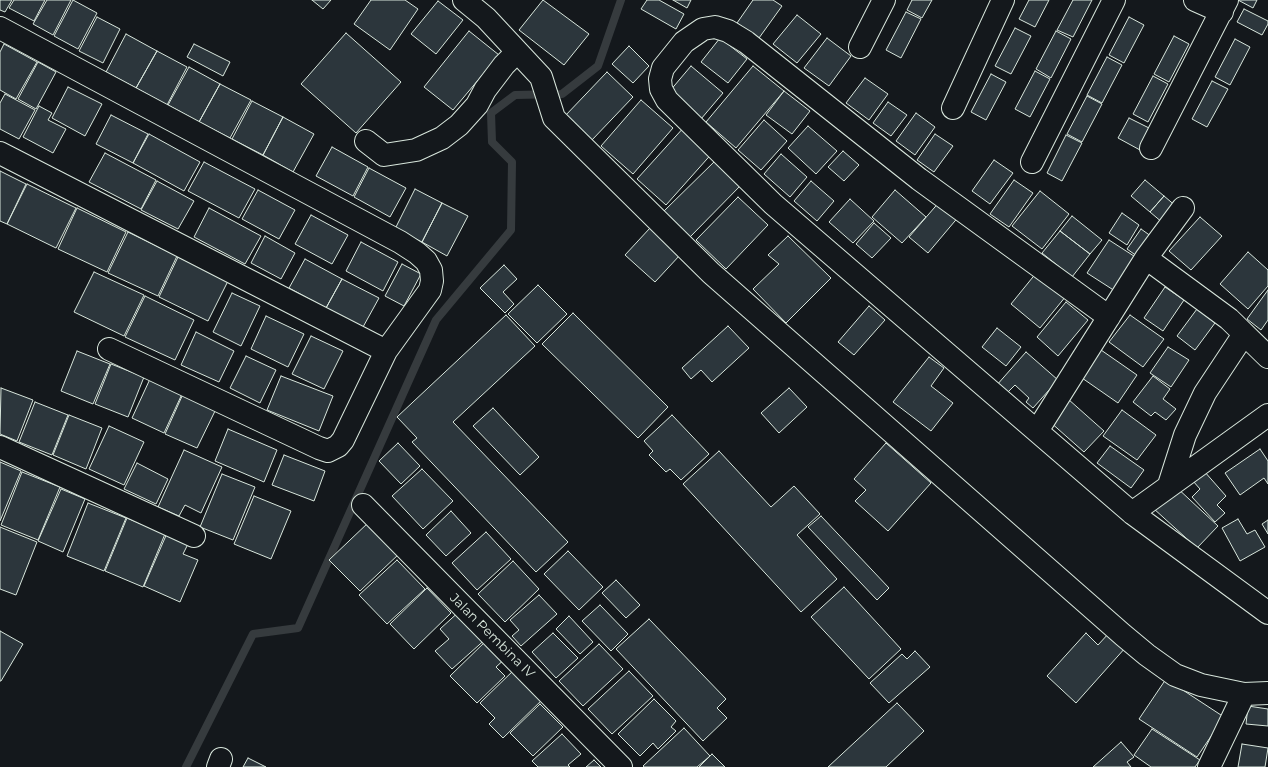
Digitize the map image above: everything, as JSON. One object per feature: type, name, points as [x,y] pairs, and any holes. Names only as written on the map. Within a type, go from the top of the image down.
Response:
[{"type":"street","points":[[464,0],[486,18],[541,77],[554,118],[711,273],[1147,655],[1174,675],[1201,686],[1244,694],[1268,693]]},
{"type":"street","points":[[860,48],[884,0]]},
{"type":"street","points":[[953,108],[1003,0]]},
{"type":"street","points":[[1032,162],[1114,0]]},
{"type":"street","points":[[1151,148],[1224,6],[1195,0]]},
{"type":"street","points":[[1109,317],[919,179],[746,42],[728,31],[715,27],[703,29],[684,42],[663,68],[660,79],[661,89],[667,100],[773,204],[1132,513],[1268,613]]},
{"type":"street","points":[[0,28],[393,238],[417,253],[426,261],[431,270],[432,281],[430,290],[386,350],[342,440],[338,446],[328,451],[109,349]]},
{"type":"street","points":[[366,141],[384,155],[416,150],[442,138],[459,125],[477,105],[485,90],[504,65],[517,52]]},
{"type":"street","points":[[0,153],[386,350]]},
{"type":"street","points":[[1037,430],[1146,258],[1183,208]]},
{"type":"street","points":[[1146,258],[1229,319],[1268,358]]},
{"type":"street","points":[[1169,485],[1185,435],[1205,393],[1244,334]]},
{"type":"street","points":[[1132,513],[1268,415]]},
{"type":"street","points":[[0,447],[194,536]]},
{"type":"street","name":"Jalan Pembina IV","points":[[363,505],[621,767]]},
{"type":"street","points":[[1209,767],[1244,694]]},
{"type":"building","points":[[0,0],[12,0],[5,12],[0,10]]},
{"type":"building","points":[[14,0],[45,0],[34,21],[9,8]]},
{"type":"building","points":[[47,0],[71,0],[53,35],[33,24]]},
{"type":"building","points":[[73,0],[97,13],[78,49],[54,36]]},
{"type":"building","points":[[312,0],[331,0],[323,9]]},
{"type":"building","points":[[371,0],[405,0],[418,9],[390,50],[354,24]]},
{"type":"building","points":[[543,0],[589,34],[564,65],[519,30]]},
{"type":"building","points":[[647,0],[659,0],[684,14],[676,29],[641,9]]},
{"type":"building","points":[[673,0],[691,0],[687,8]]},
{"type":"building","points":[[753,0],[773,0],[782,6],[759,38],[737,23]]},
{"type":"building","points":[[912,0],[932,0],[922,18],[907,10]]},
{"type":"building","points":[[1029,0],[1049,0],[1035,27],[1019,19]]},
{"type":"building","points":[[1073,0],[1092,0],[1073,37],[1057,30]]},
{"type":"building","points":[[1238,0],[1257,0],[1253,8]]},
{"type":"building","points":[[438,1],[463,20],[436,54],[411,34]]},
{"type":"building","points":[[1244,9],[1268,21],[1262,35],[1237,22]]},
{"type":"building","points":[[906,12],[921,19],[901,58],[886,50]]},
{"type":"building","points":[[797,15],[821,34],[797,63],[773,44]]},
{"type":"building","points":[[97,17],[120,29],[103,63],[79,51]]},
{"type":"building","points":[[1129,17],[1144,25],[1124,63],[1109,55]]},
{"type":"building","points":[[1015,28],[1031,36],[1011,74],[995,66]]},
{"type":"building","points":[[469,31],[499,55],[453,110],[424,87]]},
{"type":"building","points":[[1056,31],[1071,39],[1051,78],[1036,69]]},
{"type":"building","points":[[346,33],[401,82],[356,133],[301,84]]},
{"type":"building","points":[[126,34],[157,51],[136,88],[106,72]]},
{"type":"building","points":[[1174,36],[1189,44],[1169,82],[1154,74]]},
{"type":"building","points":[[720,38],[747,59],[728,83],[701,62]]},
{"type":"building","points":[[827,38],[851,56],[829,86],[804,68]]},
{"type":"building","points":[[1235,39],[1250,47],[1230,85],[1215,77]]},
{"type":"building","points":[[4,44],[37,62],[16,99],[0,90],[0,52]]},
{"type":"building","points":[[194,44],[230,62],[223,76],[187,57]]},
{"type":"building","points":[[629,46],[649,66],[633,83],[612,64]]},
{"type":"building","points":[[157,51],[187,67],[167,105],[136,88]]},
{"type":"building","points":[[1107,57],[1122,65],[1102,103],[1087,95]]},
{"type":"building","points":[[38,62],[56,72],[36,109],[18,99]]},
{"type":"building","points":[[691,66],[723,93],[701,119],[669,92]]},
{"type":"building","points":[[753,66],[784,91],[736,148],[706,122]]},
{"type":"building","points":[[189,67],[220,84],[199,122],[168,105]]},
{"type":"building","points":[[1035,71],[1050,79],[1030,117],[1015,109]]},
{"type":"building","points":[[607,72],[633,97],[591,141],[564,117]]},
{"type":"building","points":[[991,74],[1006,82],[986,120],[971,112]]},
{"type":"building","points":[[1153,76],[1168,84],[1148,122],[1133,114]]},
{"type":"building","points":[[865,78],[888,94],[869,120],[846,103]]},
{"type":"building","points":[[1212,81],[1228,89],[1207,127],[1192,119]]},
{"type":"building","points":[[220,84],[251,100],[230,138],[199,122]]},
{"type":"building","points":[[68,87],[102,104],[85,136],[52,118]]},
{"type":"building","points":[[784,91],[810,111],[792,134],[766,115]]},
{"type":"building","points":[[5,94],[35,110],[19,139],[0,129],[0,103]]},
{"type":"building","points":[[1087,96],[1102,104],[1082,142],[1067,134]]},
{"type":"building","points":[[641,100],[673,128],[633,174],[601,146]]},
{"type":"building","points":[[252,101],[283,117],[263,155],[232,139]]},
{"type":"building","points":[[888,102],[907,115],[891,136],[873,123]]},
{"type":"building","points":[[39,106],[52,113],[48,120],[66,129],[53,153],[23,137]]},
{"type":"building","points":[[916,113],[935,127],[915,155],[896,141]]},
{"type":"building","points":[[111,115],[148,134],[133,163],[96,144]]},
{"type":"building","points":[[283,117],[314,134],[293,172],[263,155]]},
{"type":"building","points":[[1129,118],[1151,129],[1140,150],[1118,138]]},
{"type":"building","points":[[764,120],[787,141],[761,170],[738,150]]},
{"type":"building","points":[[686,125],[715,150],[666,205],[637,179]]},
{"type":"building","points":[[808,126],[837,151],[816,174],[788,148]]},
{"type":"building","points":[[149,134],[200,162],[184,191],[133,163]]},
{"type":"building","points":[[935,134],[953,146],[934,172],[917,160]]},
{"type":"building","points":[[1066,135],[1082,143],[1062,181],[1047,173]]},
{"type":"building","points":[[332,147],[368,167],[353,196],[316,176]]},
{"type":"building","points":[[843,151],[859,165],[844,181],[828,167]]},
{"type":"building","points":[[105,153],[156,180],[141,209],[89,182]]},
{"type":"building","points":[[781,154],[807,177],[790,197],[764,174]]},
{"type":"building","points":[[716,160],[742,184],[690,237],[664,211]]},
{"type":"building","points":[[994,160],[1013,173],[990,204],[972,191]]},
{"type":"building","points":[[204,162],[255,189],[239,218],[188,191]]},
{"type":"building","points":[[369,168],[406,188],[390,217],[354,197]]},
{"type":"building","points":[[0,171],[26,184],[7,224],[0,221]]},
{"type":"building","points":[[1014,180],[1033,193],[1009,227],[990,214]]},
{"type":"building","points":[[1145,180],[1164,196],[1150,212],[1131,196]]},
{"type":"building","points":[[157,181],[194,201],[178,229],[141,210]]},
{"type":"building","points":[[811,181],[834,201],[817,221],[794,201]]},
{"type":"building","points":[[27,184],[76,208],[56,248],[7,224]]},
{"type":"building","points":[[415,189],[442,203],[422,242],[395,229]]},
{"type":"building","points":[[258,190],[295,210],[279,239],[242,219]]},
{"type":"building","points":[[895,190],[926,217],[902,243],[872,217]]},
{"type":"building","points":[[1040,191],[1069,214],[1042,249],[1012,226]]},
{"type":"building","points":[[1164,196],[1177,207],[1163,223],[1150,212]]},
{"type":"building","points":[[738,197],[768,225],[726,269],[696,240]]},
{"type":"building","points":[[850,199],[874,221],[853,243],[829,222]]},
{"type":"building","points":[[941,200],[960,215],[928,253],[909,237]]},
{"type":"building","points":[[442,203],[468,216],[447,256],[422,242]]},
{"type":"building","points":[[77,208],[126,232],[107,272],[58,249]]},
{"type":"building","points":[[209,208],[261,236],[245,264],[194,237]]},
{"type":"building","points":[[1122,213],[1139,225],[1127,245],[1109,233]]},
{"type":"building","points":[[311,215],[348,235],[332,264],[295,244]]},
{"type":"building","points":[[1072,216],[1102,240],[1090,254],[1060,231]]},
{"type":"building","points":[[1200,217],[1222,236],[1191,270],[1169,251]]},
{"type":"building","points":[[874,223],[891,238],[872,258],[856,244]]},
{"type":"building","points":[[650,228],[680,255],[655,282],[625,255]]},
{"type":"building","points":[[1141,229],[1155,239],[1141,259],[1127,249]]},
{"type":"building","points":[[1060,231],[1090,254],[1072,277],[1042,253]]},
{"type":"building","points":[[128,232],[177,256],[158,296],[108,273]]},
{"type":"building","points":[[265,236],[295,253],[281,279],[251,263]]},
{"type":"building","points":[[788,236],[831,278],[786,323],[753,289],[779,264],[768,255]]},
{"type":"building","points":[[1109,240],[1137,258],[1115,291],[1087,273]]},
{"type":"building","points":[[361,242],[398,262],[383,291],[346,271]]},
{"type":"building","points":[[1248,252],[1268,270],[1268,286],[1248,309],[1220,284]]},
{"type":"building","points":[[178,257],[228,281],[208,321],[159,297]]},
{"type":"building","points":[[305,259],[342,279],[326,308],[289,288]]},
{"type":"building","points":[[402,264],[421,274],[404,306],[385,296]]},
{"type":"building","points":[[504,265],[517,279],[503,292],[514,304],[505,313],[480,288]]},
{"type":"building","points":[[94,272],[144,295],[124,336],[74,312]]},
{"type":"building","points":[[1037,272],[1066,296],[1040,328],[1011,304]]},
{"type":"building","points":[[342,279],[379,298],[363,327],[326,308]]},
{"type":"building","points":[[538,285],[567,314],[537,343],[508,314]]},
{"type":"building","points":[[1165,287],[1184,300],[1163,331],[1144,318]]},
{"type":"building","points":[[1268,290],[1268,320],[1261,330],[1247,319]]},
{"type":"building","points":[[232,293],[260,306],[241,346],[213,332]]},
{"type":"building","points":[[145,296],[194,320],[175,360],[125,337]]},
{"type":"building","points":[[1066,302],[1088,320],[1058,356],[1037,337]]},
{"type":"building","points":[[869,306],[885,320],[854,355],[838,342]]},
{"type":"building","points":[[1197,309],[1215,323],[1195,350],[1177,336]]},
{"type":"building","points":[[573,313],[668,407],[638,438],[542,344]]},
{"type":"building","points":[[506,315],[535,346],[453,422],[568,542],[536,572],[412,442],[417,438],[397,417]]},
{"type":"building","points":[[1130,315],[1164,339],[1143,367],[1109,342]]},
{"type":"building","points":[[266,316],[304,334],[288,367],[251,349]]},
{"type":"building","points":[[728,326],[749,348],[712,382],[701,370],[691,379],[682,368]]},
{"type":"building","points":[[997,328],[1021,347],[1006,366],[982,347]]},
{"type":"building","points":[[196,332],[234,351],[219,382],[181,365]]},
{"type":"building","points":[[311,336],[343,351],[324,389],[292,374]]},
{"type":"building","points":[[1168,347],[1189,360],[1171,387],[1150,373]]},
{"type":"building","points":[[1101,350],[1137,375],[1118,403],[1082,378]]},
{"type":"building","points":[[77,351],[110,364],[93,404],[61,391]]},
{"type":"building","points":[[1026,352],[1058,380],[1033,408],[1026,402],[1029,398],[1015,385],[1005,395],[996,386]]},
{"type":"building","points":[[246,356],[276,370],[260,403],[230,388]]},
{"type":"building","points":[[929,357],[944,368],[931,386],[953,403],[931,431],[893,402]]},
{"type":"building","points":[[111,364],[144,377],[128,417],[95,404]]},
{"type":"building","points":[[281,376],[333,396],[319,431],[267,410]]},
{"type":"building","points":[[1153,376],[1170,389],[1163,399],[1176,409],[1166,420],[1155,412],[1151,416],[1133,402]]},
{"type":"building","points":[[150,379],[182,394],[164,433],[132,418]]},
{"type":"building","points":[[1,388],[33,400],[17,441],[0,434]]},
{"type":"building","points":[[789,388],[807,407],[779,433],[761,413]]},
{"type":"building","points":[[183,394],[216,409],[197,448],[165,434]]},
{"type":"building","points":[[1068,399],[1104,431],[1084,452],[1049,421]]},
{"type":"building","points":[[35,402],[68,415],[52,455],[19,442]]},
{"type":"building","points":[[493,408],[539,457],[520,475],[473,426]]},
{"type":"building","points":[[1122,410],[1156,435],[1137,460],[1103,436]]},
{"type":"building","points":[[69,415],[102,428],[86,469],[53,455]]},
{"type":"building","points":[[672,415],[709,454],[681,480],[670,469],[666,472],[649,455],[653,451],[644,441]]},
{"type":"building","points":[[109,426],[144,442],[124,485],[89,469]]},
{"type":"building","points":[[228,429],[277,450],[264,482],[215,461]]},
{"type":"building","points":[[398,443],[420,466],[401,484],[379,461]]},
{"type":"building","points":[[886,443],[931,483],[888,531],[855,501],[866,490],[854,479]]},
{"type":"building","points":[[1110,446],[1144,470],[1131,488],[1097,463]]},
{"type":"building","points":[[1260,449],[1268,461],[1268,484],[1264,478],[1240,495],[1225,473]]},
{"type":"building","points":[[184,450],[222,467],[201,513],[185,505],[179,516],[158,507]]},
{"type":"building","points":[[719,451],[771,507],[794,486],[820,514],[797,535],[837,579],[801,612],[683,484]]},
{"type":"building","points":[[284,455],[325,471],[314,501],[272,485]]},
{"type":"building","points":[[0,462],[21,471],[0,521]]},
{"type":"building","points":[[137,463],[168,479],[156,504],[124,489]]},
{"type":"building","points":[[422,469],[453,501],[423,529],[392,496]]},
{"type":"building","points":[[1204,471],[1226,496],[1217,505],[1225,513],[1215,522],[1192,497],[1200,489],[1193,481]]},
{"type":"building","points":[[22,472],[60,487],[38,540],[1,525]]},
{"type":"building","points":[[222,474],[255,487],[233,540],[200,527]]},
{"type":"building","points":[[1175,486],[1218,526],[1197,548],[1153,508]]},
{"type":"building","points":[[61,489],[85,499],[63,552],[38,541]]},
{"type":"building","points":[[254,496],[291,511],[271,559],[234,544]]},
{"type":"building","points":[[88,503],[126,518],[104,571],[67,556]]},
{"type":"building","points":[[451,511],[471,533],[446,556],[426,535]]},
{"type":"building","points":[[821,516],[889,588],[877,600],[808,527]]},
{"type":"building","points":[[127,518],[165,534],[143,587],[105,571]]},
{"type":"building","points":[[1238,519],[1247,534],[1255,530],[1265,547],[1240,561],[1222,528]]},
{"type":"building","points":[[1268,520],[1268,534],[1262,524]]},
{"type":"building","points":[[369,522],[400,553],[360,591],[329,560]]},
{"type":"building","points":[[0,527],[37,542],[16,595],[0,589]]},
{"type":"building","points":[[168,531],[190,540],[183,554],[198,560],[180,602],[144,586]]},
{"type":"building","points":[[486,532],[511,559],[477,590],[452,563]]},
{"type":"building","points":[[568,551],[603,587],[579,610],[544,574]]},
{"type":"building","points":[[397,560],[425,589],[387,624],[359,595]]},
{"type":"building","points":[[513,561],[539,589],[505,622],[478,594]]},
{"type":"building","points":[[616,580],[640,605],[626,618],[602,593]]},
{"type":"building","points":[[844,587],[901,649],[869,679],[811,617]]},
{"type":"building","points":[[427,588],[451,613],[414,649],[390,624]]},
{"type":"building","points":[[539,595],[557,614],[521,646],[512,636],[519,630],[510,620]]},
{"type":"building","points":[[600,605],[628,634],[611,651],[582,621]]},
{"type":"building","points":[[462,609],[488,637],[452,669],[435,651],[449,639],[440,629]]},
{"type":"building","points":[[569,616],[593,642],[580,654],[556,629]]},
{"type":"building","points":[[649,619],[726,699],[717,708],[727,718],[703,741],[616,649]]},
{"type":"building","points":[[0,631],[23,644],[1,681],[0,681]]},
{"type":"building","points":[[553,633],[578,658],[556,678],[532,652]]},
{"type":"building","points":[[1086,633],[1098,645],[1109,633],[1126,647],[1076,703],[1047,676]]},
{"type":"building","points":[[489,638],[507,657],[496,667],[505,676],[477,703],[450,676]]},
{"type":"building","points":[[599,644],[623,669],[583,706],[559,681]]},
{"type":"building","points":[[915,651],[930,667],[889,703],[870,683],[902,654],[907,659]]},
{"type":"building","points":[[517,667],[546,696],[503,738],[489,724],[495,718],[480,703]]},
{"type":"building","points":[[629,671],[653,696],[612,734],[588,709]]},
{"type":"building","points":[[1166,679],[1224,717],[1197,757],[1139,719]]},
{"type":"building","points":[[654,699],[676,721],[671,727],[676,731],[658,749],[653,743],[640,756],[618,734]]},
{"type":"building","points":[[897,703],[924,731],[886,767],[828,767]]},
{"type":"building","points":[[540,704],[563,727],[533,756],[510,733]]},
{"type":"building","points":[[1248,706],[1268,709],[1268,726],[1246,724]]},
{"type":"building","points":[[684,728],[710,756],[697,767],[643,766]]},
{"type":"building","points":[[1152,729],[1200,760],[1195,767],[1151,767],[1134,755]]},
{"type":"building","points":[[562,734],[581,754],[568,765],[570,767],[538,767],[532,761]]},
{"type":"building","points":[[1121,742],[1134,757],[1127,762],[1131,767],[1093,767]]},
{"type":"building","points":[[1242,744],[1268,748],[1265,767],[1238,767]]},
{"type":"building","points":[[712,754],[725,767],[699,767]]},
{"type":"building","points":[[248,758],[266,767],[243,767]]},
{"type":"building","points":[[594,760],[601,767],[586,767]]},
{"type":"waterway","points":[[186,767],[253,634],[298,628],[436,320],[511,230],[512,162],[492,142],[491,113],[515,95],[562,94],[598,66],[621,0]]}]
